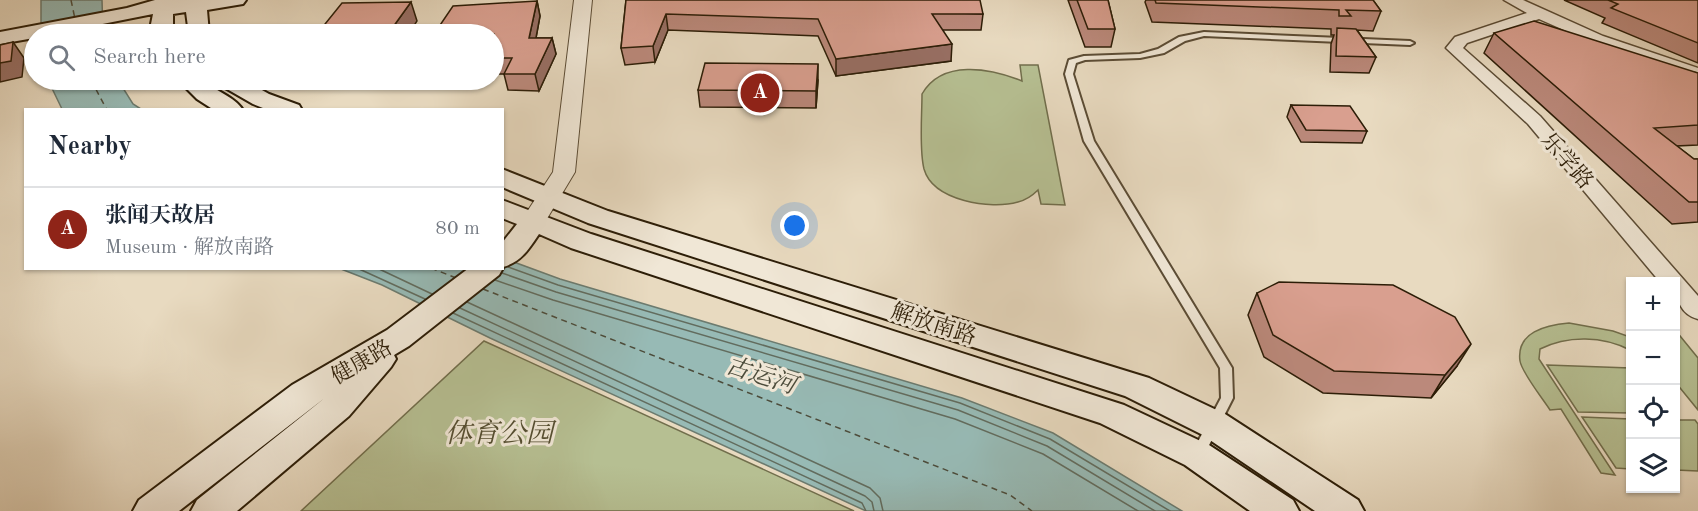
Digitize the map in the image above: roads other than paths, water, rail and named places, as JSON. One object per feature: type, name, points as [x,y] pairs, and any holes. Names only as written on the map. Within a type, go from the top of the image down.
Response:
[{"type":"main road","points":[[74,24],[179,3],[236,0]]},
{"type":"main road","points":[[161,24],[179,3]]},
{"type":"main road","points":[[179,3],[196,18],[197,24]]},
{"type":"main road","points":[[0,38],[24,33]]},
{"type":"main road","points":[[200,90],[229,108]]},
{"type":"main road","points":[[245,90],[261,99],[286,108]]},
{"type":"main road","name":"解放南路","points":[[504,179],[581,241],[1112,414],[1197,455],[1280,511]]},
{"type":"main road","name":"解放南路","points":[[504,208],[541,208],[598,217],[1137,387],[1213,424],[1345,511]]},
{"type":"main road","points":[[504,256],[518,246],[541,208]]},
{"type":"main road","points":[[398,338],[486,270]]},
{"type":"main road","name":"健康路","points":[[152,511],[304,394],[398,338]]},
{"type":"main road","name":"健康路","points":[[210,511],[337,407],[398,338]]},
{"type":"street","points":[[541,208],[564,172],[583,0]]},
{"type":"street","points":[[1511,0],[1597,39],[1698,74]]},
{"type":"street","name":"乐学路","points":[[1541,13],[1461,40],[1454,48],[1533,120],[1669,277]]},
{"type":"street","name":"乐学路","points":[[1680,290],[1698,311]]},
{"type":"lane","points":[[1197,455],[1227,398],[1226,368],[1089,141],[1069,74],[1072,62],[1084,58],[1140,56],[1161,51],[1182,39],[1204,34],[1410,43]]},
{"type":"water","points":[[41,0],[102,0],[103,24],[41,24]]},
{"type":"water","points":[[53,90],[124,90],[133,104],[139,108],[62,108]]},
{"type":"water","name":"古运河","points":[[504,258],[560,279],[962,398],[1053,433],[1182,511],[866,511],[490,338],[382,285],[344,270],[504,270]]},
{"type":"place","name":"张闻天故居","points":[[760,93]]},
{"type":"park label","name":"体育公园","points":[[499,433]]}]
